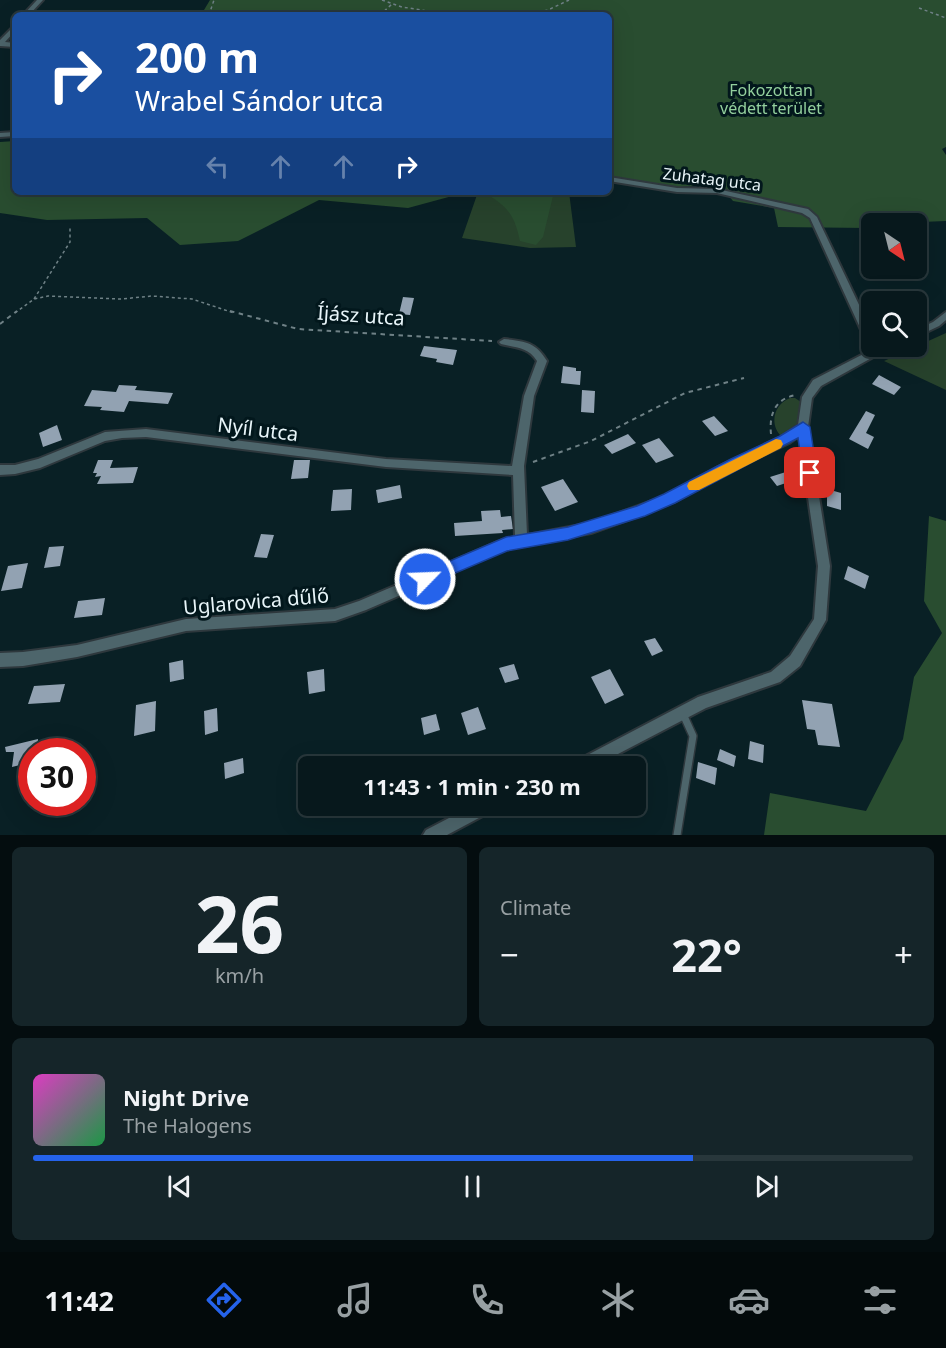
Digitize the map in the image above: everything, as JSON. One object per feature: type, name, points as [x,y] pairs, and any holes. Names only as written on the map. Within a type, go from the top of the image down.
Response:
[{"type":"street","points":[[29,12],[39,0]]},
{"type":"street","points":[[0,44],[12,30]]},
{"type":"street","name":"Zuhatag utca","points":[[612,180],[677,190],[717,191],[805,211],[813,216],[861,321]]},
{"type":"street","points":[[927,328],[946,315]]},
{"type":"street","points":[[504,342],[528,345],[537,351],[542,361],[529,396],[518,468],[521,540]]},
{"type":"street","points":[[601,756],[704,702],[776,677],[795,661],[820,620],[824,566],[803,427],[807,397],[817,383],[861,355]]},
{"type":"street","name":"Uglarovica dűlő","points":[[0,660],[77,651],[186,625],[334,615],[362,606],[506,544],[579,530],[670,499],[795,435],[803,427]]},
{"type":"street","name":"Nyíl utca","points":[[0,470],[15,470],[39,465],[99,438],[121,433],[146,433],[386,463],[518,468]]},
{"type":"street","points":[[431,835],[468,816]]},
{"type":"lane","points":[[677,835],[693,736],[683,714]]},
{"type":"path","points":[[382,0],[437,12]]},
{"type":"path","points":[[540,12],[569,0]]},
{"type":"path","points":[[383,12],[392,4]]},
{"type":"path","points":[[919,8],[946,18]]},
{"type":"path","points":[[0,324],[34,298],[70,242],[70,228]]},
{"type":"path","name":"Íjász utca","points":[[34,298],[58,296],[121,299],[152,296],[192,299],[253,319],[298,329],[504,342]]},
{"type":"path","points":[[518,468],[547,459],[604,435],[688,392],[744,378]]},
{"type":"path","points":[[774,445],[770,419],[775,405],[790,395],[807,397]]},
{"type":"green space","name":"Fokozottan védett terület","points":[[210,0],[946,0],[946,147],[942,149],[946,155],[946,221],[927,222],[927,213],[861,213],[861,228],[778,227],[774,208],[733,201],[719,184],[679,187],[612,180],[612,12],[203,12]]},
{"type":"green space","points":[[12,141],[12,195],[456,195],[408,208],[319,200],[238,241],[180,245],[147,218],[47,220],[0,213],[0,142]]},
{"type":"green space","points":[[477,195],[569,195],[576,247],[530,248],[462,238]]},
{"type":"green space","points":[[488,195],[553,195],[543,237],[536,245],[520,241],[512,217],[498,202]]},
{"type":"green space","points":[[946,333],[946,390],[884,361],[893,357],[927,357],[927,342]]},
{"type":"green space","points":[[790,398],[795,398],[804,404],[799,427],[785,437],[777,431],[774,420],[777,409]]},
{"type":"green space","points":[[929,516],[946,521],[946,835],[764,835],[770,793],[866,811],[903,739],[914,677],[942,633],[924,601]]},
{"type":"building","points":[[403,297],[414,298],[410,315],[399,314]]},
{"type":"building","points":[[424,346],[457,350],[453,365],[420,356]]},
{"type":"building","points":[[563,366],[581,371],[580,385],[561,383]]},
{"type":"building","points":[[879,375],[901,387],[894,395],[872,384]]},
{"type":"building","points":[[119,385],[137,386],[135,390],[173,393],[168,404],[129,401],[124,412],[84,406],[92,390],[116,392]]},
{"type":"building","points":[[582,390],[595,391],[594,413],[581,412]]},
{"type":"building","points":[[866,411],[875,415],[866,433],[874,437],[868,449],[849,439]]},
{"type":"building","points":[[714,416],[728,431],[715,436],[702,421]]},
{"type":"building","points":[[57,425],[62,440],[43,447],[39,433]]},
{"type":"building","points":[[628,434],[636,443],[612,454],[604,445]]},
{"type":"building","points":[[659,438],[674,456],[656,463],[642,445]]},
{"type":"building","points":[[98,460],[113,460],[110,468],[138,467],[133,483],[97,484],[101,476],[95,477],[97,473],[93,473]]},
{"type":"building","points":[[294,460],[310,460],[308,478],[291,479]]},
{"type":"building","points":[[789,471],[795,480],[777,486],[770,477]]},
{"type":"building","points":[[563,479],[578,502],[555,511],[541,487]]},
{"type":"building","points":[[400,485],[402,498],[378,503],[376,490]]},
{"type":"building","points":[[352,489],[351,510],[331,511],[333,490]]},
{"type":"building","points":[[827,489],[841,493],[841,510],[827,506]]},
{"type":"building","points":[[500,510],[501,517],[511,516],[513,529],[502,530],[503,533],[455,536],[454,523],[482,521],[481,511]]},
{"type":"building","points":[[261,534],[274,535],[267,558],[254,557]]},
{"type":"building","points":[[64,546],[60,566],[44,568],[49,547]]},
{"type":"building","points":[[28,563],[22,588],[1,591],[8,566]]},
{"type":"building","points":[[848,566],[869,576],[865,589],[844,579]]},
{"type":"building","points":[[105,598],[102,615],[74,618],[78,601]]},
{"type":"building","points":[[655,638],[663,651],[652,656],[644,641]]},
{"type":"building","points":[[183,660],[184,679],[170,682],[169,663]]},
{"type":"building","points":[[514,664],[519,679],[505,683],[499,668]]},
{"type":"building","points":[[324,669],[325,691],[309,694],[307,672]]},
{"type":"building","points":[[610,669],[624,695],[605,704],[591,677]]},
{"type":"building","points":[[65,684],[60,702],[28,704],[34,686]]},
{"type":"building","points":[[802,700],[832,704],[840,747],[818,745],[815,730],[807,729]]},
{"type":"building","points":[[156,701],[155,731],[134,736],[136,705]]},
{"type":"building","points":[[478,707],[486,729],[468,735],[461,713]]},
{"type":"building","points":[[217,708],[218,731],[205,735],[204,711]]},
{"type":"building","points":[[436,714],[440,730],[424,735],[421,718]]},
{"type":"building","points":[[750,741],[764,745],[763,763],[748,759]]},
{"type":"building","points":[[18,744],[18,766],[12,767],[14,752],[6,752],[5,747]]},
{"type":"building","points":[[720,749],[736,756],[734,767],[717,760]]},
{"type":"building","points":[[243,758],[244,773],[225,779],[224,763]]},
{"type":"building","points":[[698,762],[717,768],[715,785],[696,778]]},
{"type":"slow traffic","points":[[694,486],[776,444]]},
{"type":"route","points":[[425,579],[506,544],[591,528],[670,499],[736,463],[795,435],[803,427],[810,473]]}]
